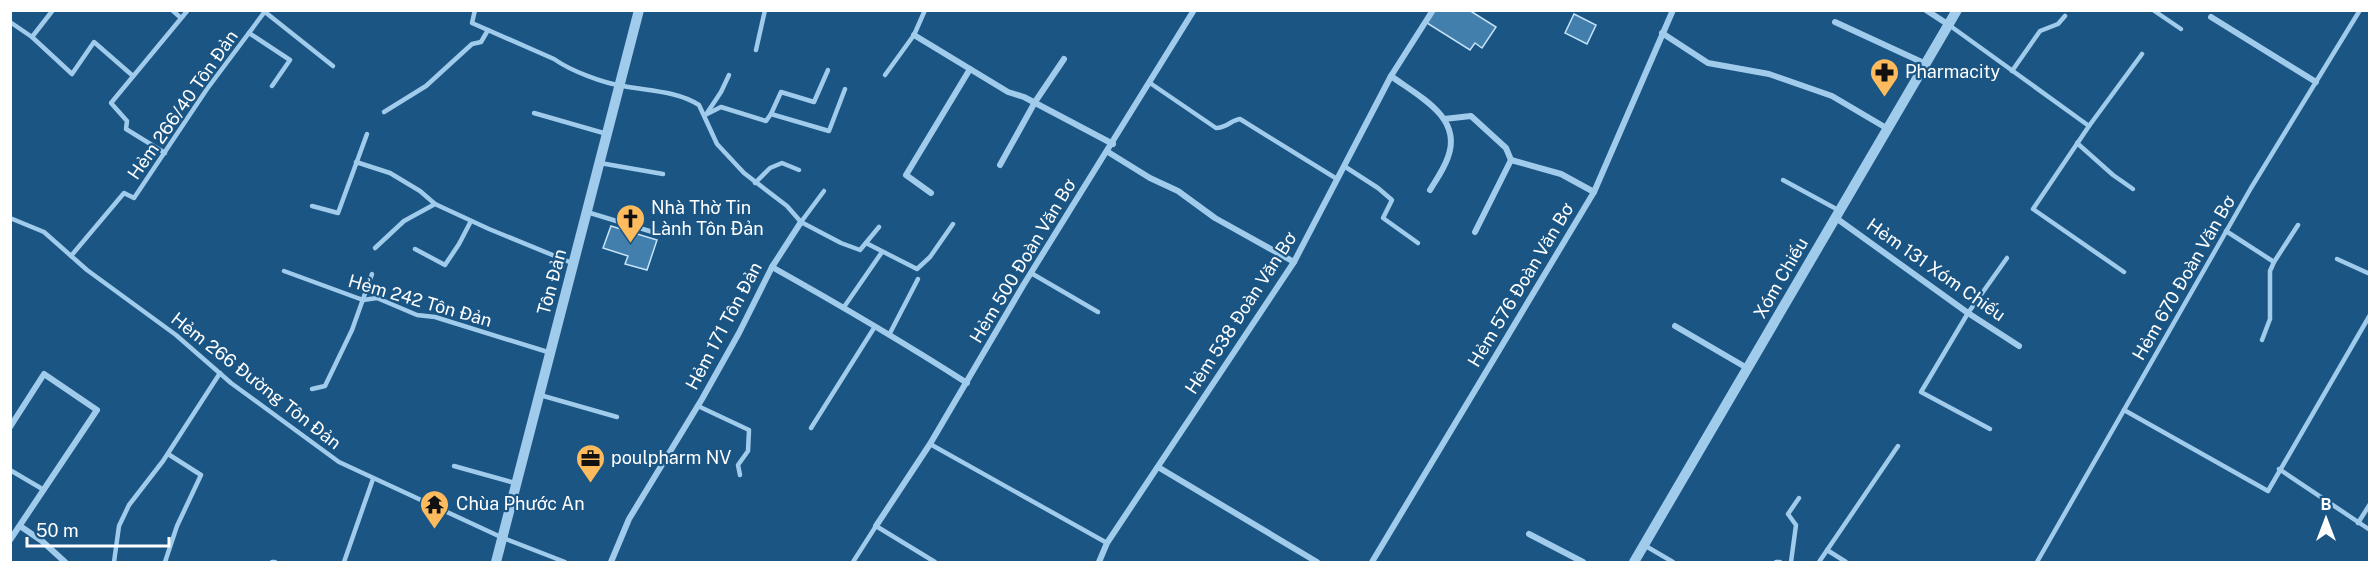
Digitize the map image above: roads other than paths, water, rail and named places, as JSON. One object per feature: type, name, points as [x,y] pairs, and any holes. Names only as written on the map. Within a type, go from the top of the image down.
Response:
[{"type":"street","name":"Hẻm 500 Đoàn Văn Bơ","points":[[876,526],[930,444],[1031,273],[1194,10]]},
{"type":"street","name":"Hẻm 538 Đoàn Văn Bơ","points":[[1099,562],[1107,543],[1294,262],[1391,76],[1433,10]]},
{"type":"street","name":"Hẻm 576 Đoàn Văn Bơ","points":[[1372,562],[1594,192],[1673,10]]},
{"type":"street","points":[[1926,10],[1949,25]]},
{"type":"street","name":"Xóm Chiếu","points":[[1634,562],[1957,10]]},
{"type":"street","name":"Tôn Đản","points":[[496,562],[620,86],[636,12]]},
{"type":"street","points":[[2211,17],[2316,82]]},
{"type":"street","points":[[1835,22],[1926,64]]},
{"type":"street","points":[[1662,33],[1708,63],[1769,74],[1832,96],[1888,129]]},
{"type":"street","points":[[914,35],[1008,92],[1035,102],[1113,144]]},
{"type":"street","points":[[1000,165],[1035,102],[1064,59]]},
{"type":"street","points":[[931,193],[906,175],[970,69]]},
{"type":"street","points":[[1391,76],[1439,111],[1450,130],[1449,156],[1430,190]]},
{"type":"street","points":[[1444,119],[1471,116],[1506,148],[1510,160],[1475,232]]},
{"type":"street","points":[[1108,152],[1150,178],[1178,191],[1215,218],[1294,262]]},
{"type":"street","points":[[1510,160],[1561,174],[1594,192]]},
{"type":"street","name":"Hẻm 131 Xóm Chiếu","points":[[1838,214],[1968,313],[2019,346]]},
{"type":"street","name":"Hẻm 171 Tôn Đản","points":[[611,562],[629,519],[698,406],[739,333],[772,267],[801,222]]},
{"type":"street","points":[[772,267],[844,307],[874,328],[967,383]]},
{"type":"street","points":[[1675,326],[1747,368]]},
{"type":"street","points":[[10,427],[44,374],[97,410],[10,540]]},
{"type":"street","points":[[1158,467],[1317,562]]},
{"type":"street","points":[[20,526],[42,541],[65,562]]},
{"type":"street","points":[[1529,534],[1583,562]]},
{"type":"lane","points":[[32,37],[54,10]]},
{"type":"lane","points":[[172,10],[181,18]]},
{"type":"lane","points":[[165,153],[126,129],[127,121],[111,103],[188,10]]},
{"type":"lane","points":[[475,10],[472,23],[554,59],[564,66],[620,86],[680,95],[699,105],[717,144],[755,183],[787,206],[801,222],[840,243],[860,250],[879,227]]},
{"type":"lane","points":[[756,50],[765,10]]},
{"type":"lane","points":[[885,75],[914,35],[925,10]]},
{"type":"lane","points":[[2153,10],[2181,29]]},
{"type":"lane","name":"Hẻm 670 Đoàn Văn Bơ","points":[[2037,562],[2226,231],[2360,10]]},
{"type":"lane","points":[[266,11],[333,66]]},
{"type":"lane","name":"Hẻm 266/40 Tôn Đản","points":[[71,256],[124,193],[134,198],[207,89],[266,11]]},
{"type":"lane","points":[[2012,71],[2040,31],[2058,24],[2065,16]]},
{"type":"lane","points":[[10,22],[32,37],[72,74],[94,42],[133,76]]},
{"type":"lane","points":[[1949,25],[2089,126]]},
{"type":"lane","points":[[384,112],[426,86],[472,44],[481,42],[488,30]]},
{"type":"lane","points":[[249,33],[290,60],[272,86]]},
{"type":"lane","points":[[2124,272],[2033,209],[2089,126],[2142,54]]},
{"type":"lane","points":[[705,115],[721,107],[766,121],[781,92],[814,102],[828,70]]},
{"type":"lane","points":[[705,115],[722,92],[729,75]]},
{"type":"lane","points":[[1150,82],[1216,128],[1223,128],[1235,119],[1240,119],[1337,179]]},
{"type":"lane","points":[[771,114],[829,131],[845,89]]},
{"type":"lane","points":[[534,113],[607,134]]},
{"type":"lane","points":[[312,206],[338,213],[368,134]]},
{"type":"lane","points":[[2078,143],[2113,175],[2133,189]]},
{"type":"lane","points":[[356,162],[390,173],[420,191],[435,204],[471,221],[574,264]]},
{"type":"lane","points":[[600,163],[663,174]]},
{"type":"lane","points":[[755,183],[770,168],[782,163],[799,170]]},
{"type":"lane","points":[[1344,166],[1392,200],[1383,218],[1418,243]]},
{"type":"lane","points":[[1783,180],[1838,214]]},
{"type":"lane","points":[[801,222],[824,191]]},
{"type":"lane","points":[[375,248],[404,220],[435,204]]},
{"type":"lane","points":[[587,212],[659,234]]},
{"type":"lane","name":"Hẻm 266 Đường Tôn Đản","points":[[10,218],[44,232],[118,293],[176,335],[220,373],[339,462],[503,538],[565,562]]},
{"type":"lane","points":[[415,249],[445,264],[471,221]]},
{"type":"lane","points":[[866,243],[917,269],[930,257],[953,224]]},
{"type":"lane","points":[[2262,340],[2270,319],[2270,271],[2298,225]]},
{"type":"lane","points":[[2226,231],[2274,262]]},
{"type":"lane","points":[[844,307],[882,252]]},
{"type":"lane","points":[[1990,429],[1921,392],[1968,313],[2007,258]]},
{"type":"lane","points":[[2337,259],[2370,274]]},
{"type":"lane","name":"Hẻm 242 Tôn Đản","points":[[284,271],[363,300],[377,298],[417,315],[435,317],[550,352]]},
{"type":"lane","points":[[1031,273],[1098,312]]},
{"type":"lane","points":[[312,389],[325,386],[372,274]]},
{"type":"lane","points":[[889,335],[918,279]]},
{"type":"lane","points":[[2124,410],[2268,491],[2370,315]]},
{"type":"lane","points":[[811,428],[874,328]]},
{"type":"lane","points":[[114,562],[120,526],[129,505],[168,454],[220,373]]},
{"type":"lane","points":[[540,395],[617,417]]},
{"type":"lane","points":[[698,406],[748,430],[748,451],[738,465],[740,475]]},
{"type":"lane","points":[[930,444],[1107,543]]},
{"type":"lane","points":[[1820,562],[1898,446]]},
{"type":"lane","points":[[165,562],[177,526],[201,475],[168,454]]},
{"type":"lane","points":[[454,466],[518,483]]},
{"type":"lane","points":[[10,470],[44,490]]},
{"type":"lane","points":[[2279,470],[2370,530]]},
{"type":"lane","points":[[344,562],[373,479]]},
{"type":"lane","points":[[1791,562],[1796,525],[1788,514],[1799,498]]},
{"type":"lane","points":[[2358,523],[2370,504]]},
{"type":"lane","points":[[853,562],[876,526],[935,562]]},
{"type":"lane","points":[[1644,545],[1673,562]]},
{"type":"lane","points":[[1827,550],[1846,562]]},
{"type":"place","name":"Pharmacity","points":[[1884,98]]},
{"type":"place","name":"Nhà Thờ Tin Lành Tôn Đản","points":[[630,244]]},
{"type":"place","name":"poulpharm NV","points":[[590,484]]},
{"type":"place","name":"Chùa Phước An","points":[[435,530]]}]
